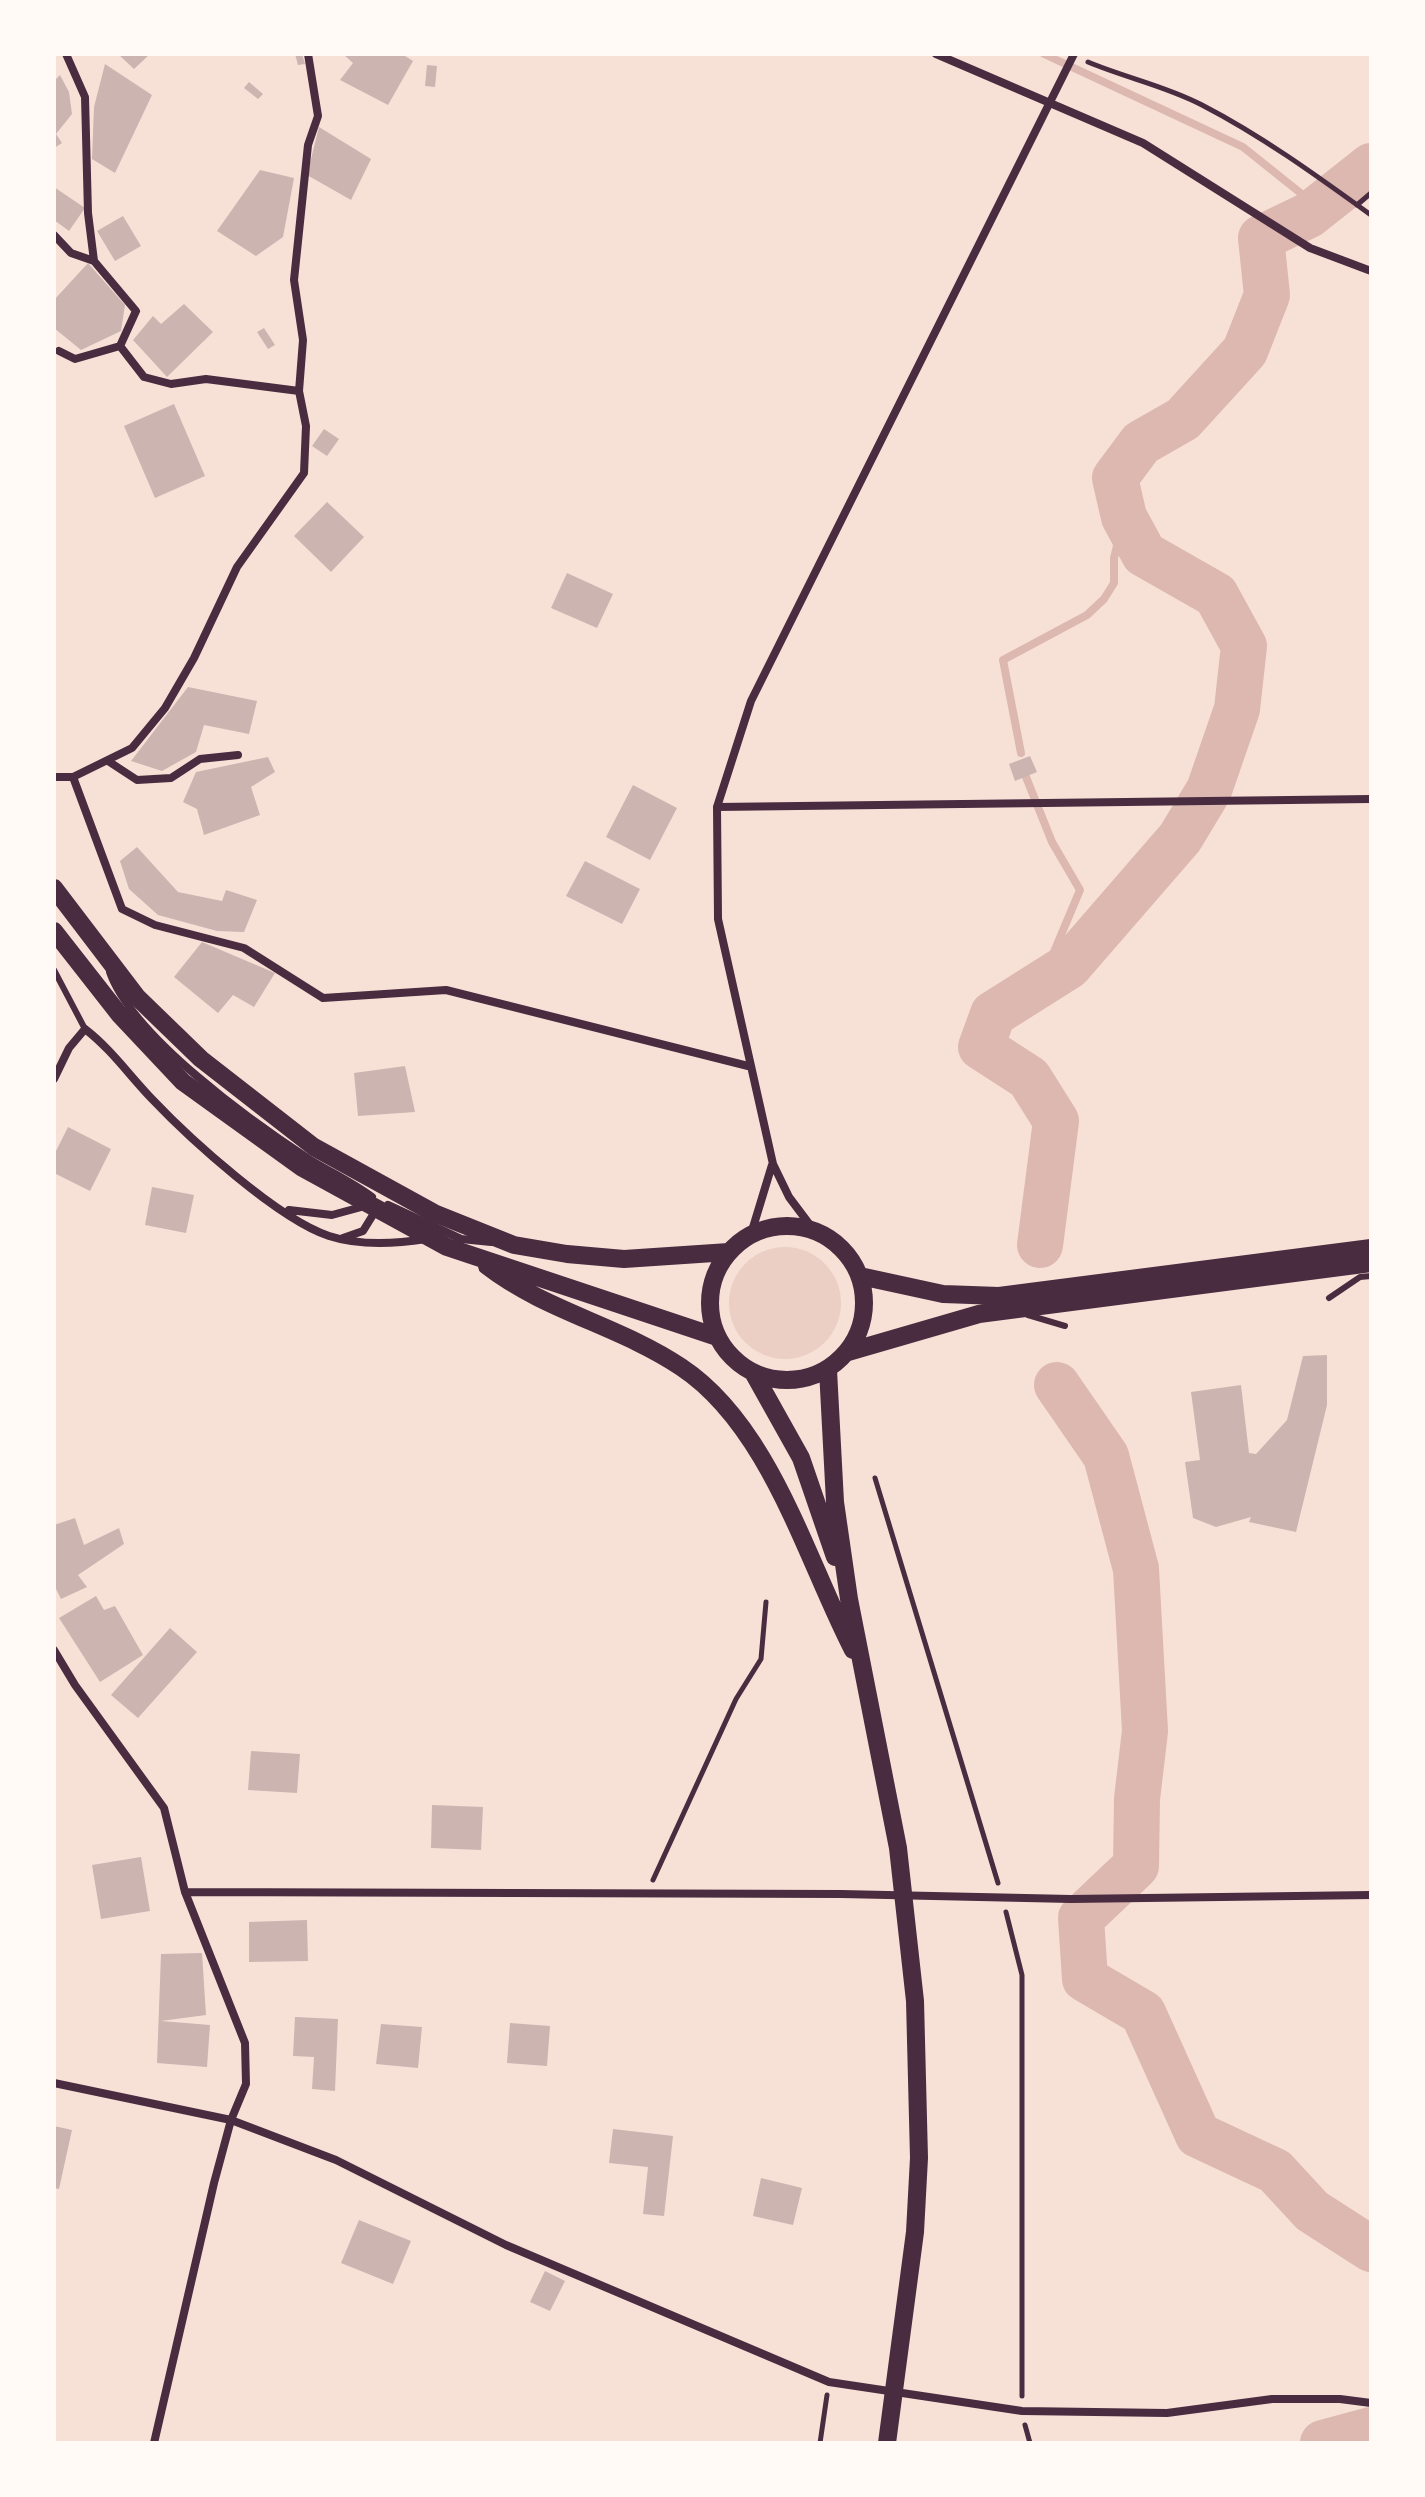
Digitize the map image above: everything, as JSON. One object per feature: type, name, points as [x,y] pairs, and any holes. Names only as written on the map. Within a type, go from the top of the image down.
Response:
[{"type":"highway","points":[[54,888],[137,997],[201,1059],[314,1147],[434,1213],[514,1245],[624,1259],[729,1252]]},
{"type":"highway","points":[[54,931],[119,1014],[183,1082],[301,1167],[430,1238],[475,1257],[717,1337]]},
{"type":"highway","points":[[781,1226],[813,1229],[833,1240],[850,1256],[860,1276],[865,1302],[861,1328],[848,1352],[828,1370],[804,1379],[779,1381],[754,1374],[732,1359],[717,1337],[710,1315],[710,1292],[717,1271],[729,1252],[751,1234],[781,1226]]},
{"type":"highway","points":[[860,1276],[943,1294],[999,1296],[1371,1248]]},
{"type":"highway","points":[[475,1257],[515,1288],[682,1367],[721,1402],[760,1456],[864,1672]]},
{"type":"highway","points":[[848,1352],[944,1323],[1005,1310],[1371,1263]]},
{"type":"highway","points":[[828,1370],[835,1502],[849,1599],[898,1848],[909,1936],[919,2086],[915,2232],[887,2443]]},
{"type":"highway","points":[[754,1374],[801,1458],[849,1599]]},
{"type":"street","points":[[66,54],[85,97],[88,213],[94,261]]},
{"type":"street","points":[[54,777],[73,777],[132,748],[165,708],[194,658],[237,567],[304,473],[306,426],[299,391],[303,340],[294,280],[308,145],[318,116],[308,54]]},
{"type":"street","points":[[936,54],[1143,143],[1310,248],[1371,271]]},
{"type":"street","points":[[813,1229],[789,1197],[773,1164],[748,1066],[718,919],[717,807],[751,701],[1074,55]]},
{"type":"street","points":[[54,235],[71,253],[94,261],[136,311],[120,346],[75,359],[59,351]]},
{"type":"street","points":[[120,346],[144,377],[171,384],[206,379],[299,391]]},
{"type":"street","points":[[108,761],[137,780],[171,778],[200,759],[238,755]]},
{"type":"street","points":[[73,777],[122,909],[155,925],[244,948],[323,998],[446,990],[748,1066]]},
{"type":"street","points":[[717,807],[1371,799]]},
{"type":"street","points":[[103,953],[113,981],[134,1014],[165,1046],[270,1132],[359,1187],[373,1205],[461,1239],[514,1245]]},
{"type":"street","points":[[54,1079],[69,1048],[85,1029],[106,1046],[169,1117],[280,1208],[328,1236],[383,1243],[430,1238]]},
{"type":"street","points":[[751,1234],[773,1164]]},
{"type":"street","points":[[280,1208],[332,1215],[373,1205]]},
{"type":"street","points":[[342,1238],[363,1231],[373,1205]]},
{"type":"street","points":[[54,1650],[75,1685],[164,1808],[185,1892],[245,2043],[246,2084],[231,2120],[154,2443]]},
{"type":"street","points":[[185,1892],[1002,1896],[1071,1899],[1371,1895]]},
{"type":"street","points":[[54,2083],[231,2120],[336,2160],[506,2245],[829,2382],[1022,2411],[1167,2413],[1272,2399],[1340,2399],[1371,2403]]},
{"type":"lane","points":[[54,970],[85,1029]]},
{"type":"lane","points":[[1329,1298],[1360,1277],[1371,1276]]},
{"type":"lane","points":[[1005,1310],[1065,1326]]},
{"type":"path","points":[[1098,66],[1161,86],[1202,104],[1333,187],[1371,215]]},
{"type":"path","points":[[1357,205],[1371,193]]},
{"type":"path","points":[[875,1478],[1002,1896],[1022,1975],[1022,2411],[1030,2443]]},
{"type":"path","points":[[646,1895],[736,1699],[761,1659],[766,1602]]},
{"type":"path","points":[[820,2443],[829,2382]]},
{"type":"shaded area","points":[[785,1247],[806,1251],[825,1263],[837,1282],[841,1303],[837,1324],[825,1343],[806,1355],[785,1359],[764,1355],[745,1343],[733,1324],[729,1303],[733,1282],[745,1263],[764,1251]]},
{"type":"building","points":[[118,54],[150,54],[134,69]]},
{"type":"building","points":[[295,54],[302,54],[305,64],[298,65]]},
{"type":"building","points":[[343,54],[402,54],[413,61],[388,105],[340,80],[353,63]]},
{"type":"building","points":[[105,64],[152,95],[115,173],[92,159],[94,107]]},
{"type":"building","points":[[427,65],[437,66],[435,87],[425,86]]},
{"type":"building","points":[[60,75],[69,92],[72,114],[56,134],[62,143],[54,148],[54,81]]},
{"type":"building","points":[[249,82],[263,94],[258,99],[244,88]]},
{"type":"building","points":[[319,127],[371,159],[351,200],[307,175]]},
{"type":"building","points":[[260,170],[294,178],[283,237],[256,256],[217,231]]},
{"type":"building","points":[[54,187],[85,208],[69,231],[54,220]]},
{"type":"building","points":[[123,216],[141,246],[115,261],[97,231]]},
{"type":"building","points":[[88,263],[125,305],[121,331],[81,350],[54,328],[54,300]]},
{"type":"building","points":[[184,304],[213,332],[167,377],[133,340],[153,316],[161,324]]},
{"type":"building","points":[[264,328],[275,345],[268,349],[257,332]]},
{"type":"building","points":[[174,404],[205,476],[155,498],[124,426]]},
{"type":"building","points":[[324,429],[339,439],[327,456],[312,446]]},
{"type":"building","points":[[327,502],[364,537],[331,572],[294,536]]},
{"type":"building","points":[[567,573],[613,594],[597,628],[551,608]]},
{"type":"building","points":[[188,687],[257,701],[249,734],[204,725],[196,752],[162,771],[131,761]]},
{"type":"building","points":[[1030,756],[1037,772],[1015,781],[1009,764]]},
{"type":"building","points":[[268,757],[275,772],[251,787],[260,815],[204,835],[197,809],[183,802],[196,772]]},
{"type":"building","points":[[633,785],[677,808],[650,860],[606,837]]},
{"type":"building","points":[[137,847],[178,892],[222,901],[226,890],[257,900],[244,932],[217,931],[158,915],[129,889],[120,861]]},
{"type":"building","points":[[585,861],[640,889],[622,924],[566,896]]},
{"type":"building","points":[[202,942],[275,973],[254,1007],[233,995],[218,1013],[174,977]]},
{"type":"building","points":[[405,1066],[415,1112],[358,1116],[354,1073]]},
{"type":"building","points":[[68,1127],[111,1149],[90,1191],[54,1173],[54,1155]]},
{"type":"building","points":[[152,1187],[194,1195],[186,1233],[145,1225]]},
{"type":"building","points":[[1327,1355],[1327,1405],[1296,1532],[1249,1522],[1251,1517],[1216,1527],[1193,1518],[1185,1462],[1200,1460],[1191,1392],[1241,1385],[1249,1453],[1256,1454],[1287,1420],[1303,1356]]},
{"type":"building","points":[[75,1518],[84,1545],[119,1528],[124,1544],[78,1575],[87,1587],[61,1599],[54,1585],[54,1525]]},
{"type":"building","points":[[96,1596],[104,1610],[115,1606],[143,1655],[100,1682],[59,1618]]},
{"type":"building","points":[[170,1628],[197,1652],[138,1718],[111,1695]]},
{"type":"building","points":[[251,1751],[300,1754],[297,1793],[248,1790]]},
{"type":"building","points":[[432,1805],[483,1807],[481,1850],[431,1848]]},
{"type":"building","points":[[141,1857],[150,1911],[101,1919],[92,1865]]},
{"type":"building","points":[[307,1920],[308,1961],[249,1962],[249,1922]]},
{"type":"building","points":[[202,1953],[206,2015],[161,2021],[210,2025],[207,2067],[157,2063],[161,1954]]},
{"type":"building","points":[[295,2017],[338,2019],[335,2091],[312,2089],[314,2057],[293,2056]]},
{"type":"building","points":[[510,2023],[550,2026],[547,2066],[507,2063]]},
{"type":"building","points":[[381,2024],[422,2027],[418,2068],[376,2064]]},
{"type":"building","points":[[54,2126],[72,2130],[59,2189],[54,2188]]},
{"type":"building","points":[[613,2129],[673,2136],[664,2216],[643,2214],[648,2167],[609,2163]]},
{"type":"building","points":[[761,2178],[802,2188],[793,2225],[753,2216]]},
{"type":"building","points":[[359,2220],[411,2241],[393,2284],[341,2263]]},
{"type":"building","points":[[545,2271],[565,2281],[550,2311],[530,2302]]},
{"type":"waterway","points":[[1044,54],[1243,147],[1318,207]]},
{"type":"waterway","points":[[1040,1245],[1056,1121],[1029,1078],[981,1047],[993,1014],[1069,966],[1180,838],[1209,790],[1237,709],[1244,646],[1216,595],[1144,554],[1124,517],[1115,478],[1141,443],[1183,419],[1245,351],[1267,295],[1261,238],[1309,215],[1371,166]]},
{"type":"waterway","points":[[1021,753],[1003,660],[1087,615],[1104,599],[1114,583],[1114,558],[1124,517]]},
{"type":"waterway","points":[[1026,777],[1052,842],[1080,890],[1040,985]]},
{"type":"waterway","points":[[1057,1385],[1106,1456],[1136,1569],[1145,1731],[1137,1799],[1136,1866],[1081,1918],[1085,1979],[1143,2013],[1198,2135],[1275,2171],[1312,2211],[1371,2249]]},
{"type":"waterway","points":[[1323,2443],[1371,2430]]}]
